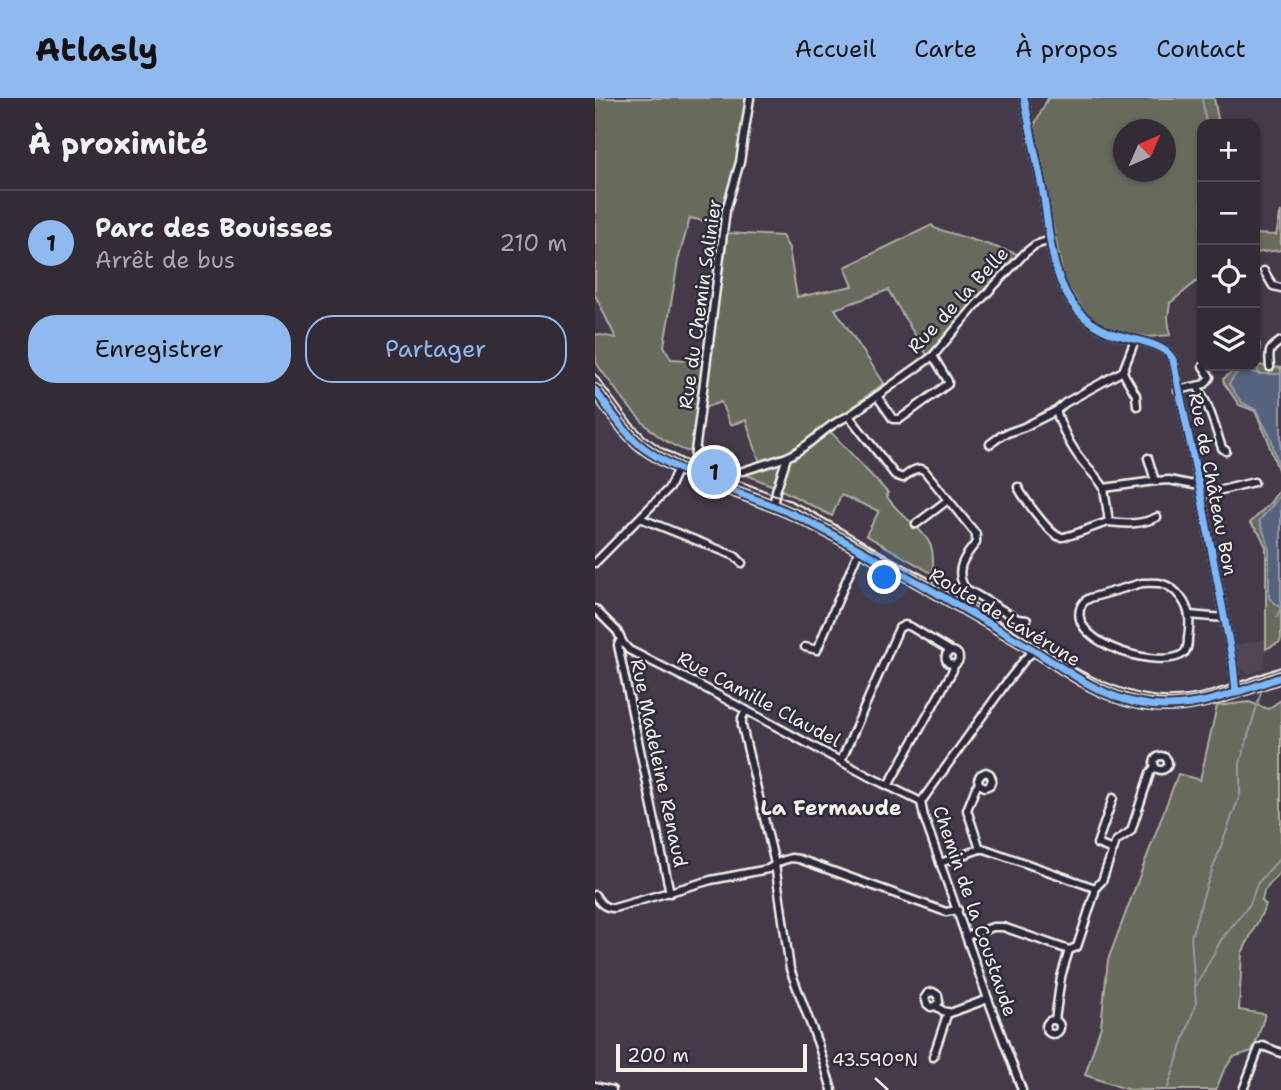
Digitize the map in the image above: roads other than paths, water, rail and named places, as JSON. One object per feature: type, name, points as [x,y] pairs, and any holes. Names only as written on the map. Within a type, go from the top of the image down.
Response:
[{"type":"main road","name":"Route de Lavérune","points":[[595,390],[614,418],[638,443],[662,460],[690,474],[804,519],[1035,650],[1097,689],[1136,703],[1163,706],[1194,704],[1281,677]]},
{"type":"street","name":"Rue du Chemin Salinier","points":[[690,474],[726,210],[740,162],[750,98]]},
{"type":"street","name":"Rue de Château Bon","points":[[1024,98],[1052,256],[1064,290],[1081,314],[1105,331],[1159,346],[1170,354],[1201,495],[1233,663],[1236,693]]},
{"type":"street","name":"Rue de la Belle","points":[[743,471],[787,457],[802,449],[933,356],[976,304],[1025,253],[1035,245],[1050,240]]},
{"type":"street","points":[[1264,271],[1273,286],[1281,288]]},
{"type":"street","points":[[990,444],[1002,435],[1056,411],[1065,403],[1123,371],[1135,340]]},
{"type":"street","points":[[1270,368],[1269,352],[1281,341]]},
{"type":"street","points":[[877,396],[893,419],[900,419],[948,384],[933,356]]},
{"type":"street","points":[[1123,371],[1136,395],[1137,406]]},
{"type":"street","points":[[1178,390],[1205,384],[1210,377],[1207,371]]},
{"type":"street","points":[[1197,386],[1215,421],[1222,448],[1226,451]]},
{"type":"street","points":[[1056,411],[1070,444],[1104,488],[1109,522]]},
{"type":"street","points":[[849,416],[895,475],[903,478],[921,468],[927,472],[976,534],[976,543],[963,559],[963,585],[1019,619],[1027,620]]},
{"type":"street","points":[[773,506],[787,457]]},
{"type":"street","points":[[1148,458],[1154,481]]},
{"type":"street","points":[[595,563],[669,488],[678,468]]},
{"type":"street","points":[[1104,488],[1169,480],[1199,486]]},
{"type":"street","points":[[1201,495],[1254,482]]},
{"type":"street","points":[[1018,487],[1023,497],[1058,537],[1063,538],[1109,522],[1146,523],[1157,517]]},
{"type":"street","points":[[916,524],[948,499]]},
{"type":"street","points":[[640,518],[735,556],[742,563]]},
{"type":"street","points":[[804,647],[817,650],[859,550]]},
{"type":"street","points":[[1142,583],[1161,583],[1172,588],[1180,597],[1189,615],[1187,650],[1176,656],[1153,658],[1119,651],[1099,641],[1085,631],[1079,615],[1081,605],[1090,598],[1142,583]]},
{"type":"street","name":"Rue Camille Claudel","points":[[595,609],[617,631],[629,650],[921,802]]},
{"type":"street","points":[[1189,615],[1224,618]]},
{"type":"street","points":[[841,761],[899,628],[905,625],[911,627],[951,651],[945,657],[948,663],[954,665],[888,786]]},
{"type":"street","name":"Rue Madeleine Renaud","points":[[621,639],[618,645],[670,893]]},
{"type":"street","name":"Chemin de la Coustaude","points":[[1022,1090],[940,863],[921,802],[1006,683],[1035,650]]},
{"type":"street","points":[[746,710],[742,726],[775,864],[788,961],[832,1090]]},
{"type":"street","points":[[967,936],[1003,927],[1069,950],[1077,947],[1095,888],[1102,881],[1116,841],[1131,831],[1150,773],[1155,767]]},
{"type":"street","points":[[979,783],[967,810],[980,849]]},
{"type":"street","points":[[1113,798],[1097,844],[1113,850]]},
{"type":"street","points":[[940,863],[980,849],[1095,888]]},
{"type":"street","points":[[595,895],[601,904],[610,908],[711,880],[768,869],[791,858],[946,912],[958,910]]},
{"type":"street","points":[[1055,1020],[1061,977],[1069,950]]},
{"type":"street","points":[[936,1006],[948,1012],[988,999]]},
{"type":"street","points":[[933,1057],[948,1012]]},
{"type":"street","points":[[1243,1090],[1259,1048],[1263,1046],[1281,1053]]},
{"type":"street","points":[[595,1086],[612,1090]]},
{"type":"water","points":[[1241,371],[1281,374],[1281,472],[1272,440],[1256,410],[1241,402],[1229,384]]},
{"type":"water","points":[[1281,493],[1281,608],[1269,598],[1269,550],[1259,521]]},
{"type":"waterway","points":[[1202,98],[1205,119]]},
{"type":"waterway","points":[[1258,371],[1259,375]]},
{"type":"waterway","points":[[1277,617],[1281,607]]},
{"type":"waterway","points":[[1167,1090],[1196,1003],[1191,937],[1206,887],[1240,795],[1240,763],[1261,692]]},
{"type":"waterway","points":[[1196,986],[1221,940],[1250,904],[1257,884],[1281,857]]},
{"type":"tram line","points":[[595,374],[630,421],[662,448],[682,459],[807,509],[963,598],[1064,662],[1113,686],[1138,693],[1178,697],[1223,688],[1281,667]]},
{"type":"place","name":"Parc des Bouisses","points":[[714,472]]},
{"type":"district","name":"La Fermaude","points":[[831,808]]}]
